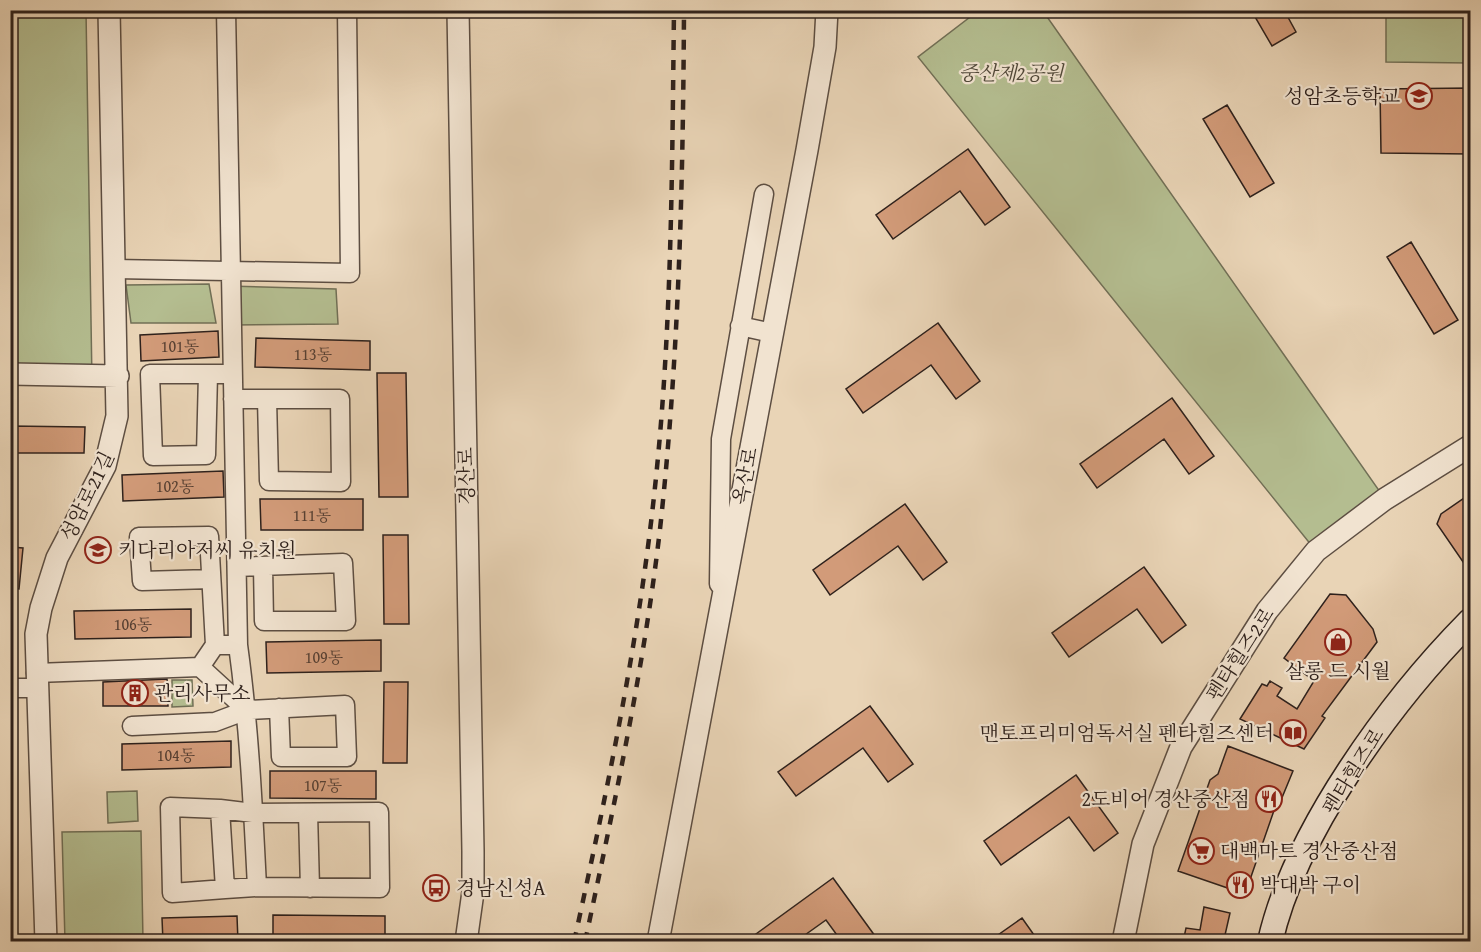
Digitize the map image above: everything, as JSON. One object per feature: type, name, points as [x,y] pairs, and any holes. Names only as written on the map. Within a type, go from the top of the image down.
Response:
[{"type":"main road","name":"펜타힐즈로","points":[[1270,942],[1297,866],[1359,758],[1405,692],[1470,621]]},
{"type":"street","name":"성암로21길","points":[[46,942],[36,634],[41,608],[65,539],[105,466],[117,416],[109,10]]},
{"type":"street","points":[[226,10],[238,645],[247,710],[257,887]]},
{"type":"street","points":[[114,270],[350,273],[347,10]]},
{"type":"street","name":"경산로","points":[[458,10],[473,851],[473,892],[466,942]]},
{"type":"street","name":"옥산로","points":[[658,942],[825,47],[827,10]]},
{"type":"street","points":[[719,613],[721,439],[764,194]]},
{"type":"street","points":[[740,326],[772,333]]},
{"type":"street","points":[[10,374],[118,376]]},
{"type":"street","points":[[208,374],[206,455],[153,456],[150,374],[208,374],[232,374]]},
{"type":"street","points":[[233,399],[267,399],[339,399],[341,482],[269,481],[267,399]]},
{"type":"street","name":"펜타힐즈2로","points":[[1123,942],[1143,844],[1181,747],[1267,611],[1316,551],[1393,494],[1470,446]]},
{"type":"street","points":[[200,667],[214,645],[211,579],[209,536],[139,537],[142,581],[211,579]]},
{"type":"street","points":[[237,567],[262,566],[343,563],[346,621],[264,621],[262,566]]},
{"type":"street","points":[[214,645],[238,645]]},
{"type":"street","points":[[10,688],[36,680],[200,667],[247,710]]},
{"type":"street","points":[[132,726],[215,722],[247,710],[279,708],[345,705],[347,757],[281,756],[279,708]]},
{"type":"street","points":[[170,807],[253,813],[380,812],[380,888],[257,887],[172,892],[170,807]]},
{"type":"street","points":[[220,809],[225,889]]},
{"type":"street","points":[[308,813],[310,888]]},
{"type":"green space","points":[[11,11],[86,11],[92,382],[11,381]]},
{"type":"green space","name":"중산제2공원","points":[[978,11],[1043,11],[1385,499],[1316,551],[918,57]]},
{"type":"green space","points":[[1386,11],[1470,11],[1470,63],[1386,62]]},
{"type":"green space","points":[[209,284],[216,323],[131,323],[126,285]]},
{"type":"green space","points":[[227,286],[336,289],[338,324],[233,325]]},
{"type":"green space","points":[[172,680],[192,680],[193,706],[172,707]]},
{"type":"green space","points":[[137,791],[138,821],[108,823],[107,792]]},
{"type":"green space","points":[[141,831],[143,941],[65,941],[62,832]]},
{"type":"building","points":[[1251,10],[1284,10],[1296,32],[1272,46]]},
{"type":"building","points":[[1470,88],[1470,154],[1381,153],[1380,89]]},
{"type":"building","points":[[1227,105],[1274,183],[1250,197],[1203,119]]},
{"type":"building","points":[[968,149],[1010,207],[985,225],[960,191],[893,239],[876,215]]},
{"type":"building","points":[[1411,242],[1458,320],[1434,334],[1387,257]]},
{"type":"building","points":[[938,323],[980,381],[956,399],[931,365],[863,413],[846,389]]},
{"type":"building","points":[[218,331],[219,357],[141,361],[140,335]]},
{"type":"building","points":[[256,338],[370,341],[370,370],[255,367]]},
{"type":"building","points":[[377,373],[406,373],[408,497],[379,497]]},
{"type":"building","points":[[1172,398],[1214,456],[1189,474],[1164,439],[1097,488],[1080,464]]},
{"type":"building","points":[[10,426],[85,427],[84,453],[10,453]]},
{"type":"building","points":[[223,471],[224,497],[123,501],[122,475]]},
{"type":"building","points":[[1470,494],[1470,572],[1437,524],[1441,514]]},
{"type":"building","points":[[260,499],[363,499],[363,530],[261,530]]},
{"type":"building","points":[[905,504],[947,562],[923,580],[898,546],[830,595],[813,570]]},
{"type":"building","points":[[383,535],[408,535],[409,624],[384,624]]},
{"type":"building","points":[[10,547],[23,548],[19,589],[10,588]]},
{"type":"building","points":[[1144,567],[1186,625],[1162,643],[1137,609],[1069,657],[1052,633]]},
{"type":"building","points":[[1330,594],[1346,595],[1373,629],[1377,642],[1322,716],[1325,718],[1304,749],[1240,719],[1262,684],[1267,686],[1270,681],[1282,688],[1277,696],[1297,709],[1314,681],[1284,658]]},
{"type":"building","points":[[191,609],[191,637],[75,639],[74,611]]},
{"type":"building","points":[[381,640],[381,671],[267,673],[266,642]]},
{"type":"building","name":"관리사무소","points":[[167,679],[168,706],[103,706],[103,682]]},
{"type":"building","points":[[384,682],[408,682],[407,763],[383,763]]},
{"type":"building","points":[[870,706],[913,764],[888,782],[863,748],[796,796],[778,772]]},
{"type":"building","points":[[231,741],[231,767],[122,770],[122,744]]},
{"type":"building","points":[[1228,746],[1293,771],[1281,800],[1278,799],[1245,894],[1178,871],[1210,780],[1218,774]]},
{"type":"building","points":[[270,771],[376,771],[376,799],[270,798]]},
{"type":"building","points":[[1076,775],[1118,833],[1094,851],[1069,817],[1001,865],[984,841]]},
{"type":"building","points":[[833,878],[875,936],[868,942],[842,942],[826,920],[795,942],[745,942]]},
{"type":"building","points":[[1204,907],[1230,913],[1225,935],[1228,936],[1227,942],[1183,942],[1186,928],[1200,930]]},
{"type":"building","points":[[273,915],[385,916],[385,942],[273,942]]},
{"type":"building","points":[[237,916],[238,942],[163,942],[162,918]]},
{"type":"building","points":[[1022,918],[1039,942],[988,942]]},
{"type":"railway","points":[[574,942],[610,772],[631,658],[655,487],[668,308],[674,10]]},
{"type":"railway","points":[[585,942],[637,685],[660,529],[676,335],[684,10]]},
{"type":"place","name":"성암초등학교","points":[[1419,96]]},
{"type":"place","name":"키다리아저씨 유치원","points":[[98,550]]},
{"type":"place","name":"살롱 드 시월","points":[[1338,642]]},
{"type":"place","name":"관리사무소","points":[[135,693]]},
{"type":"place","name":"맨토프리미엄독서실 펜타힐즈센터","points":[[1293,733]]},
{"type":"place","name":"2도비어 경산중산점","points":[[1269,799]]},
{"type":"place","name":"대백마트 경산중산점","points":[[1201,851]]},
{"type":"place","name":"박대박 구이","points":[[1240,885]]},
{"type":"place","name":"경남신성A","points":[[436,888]]}]
